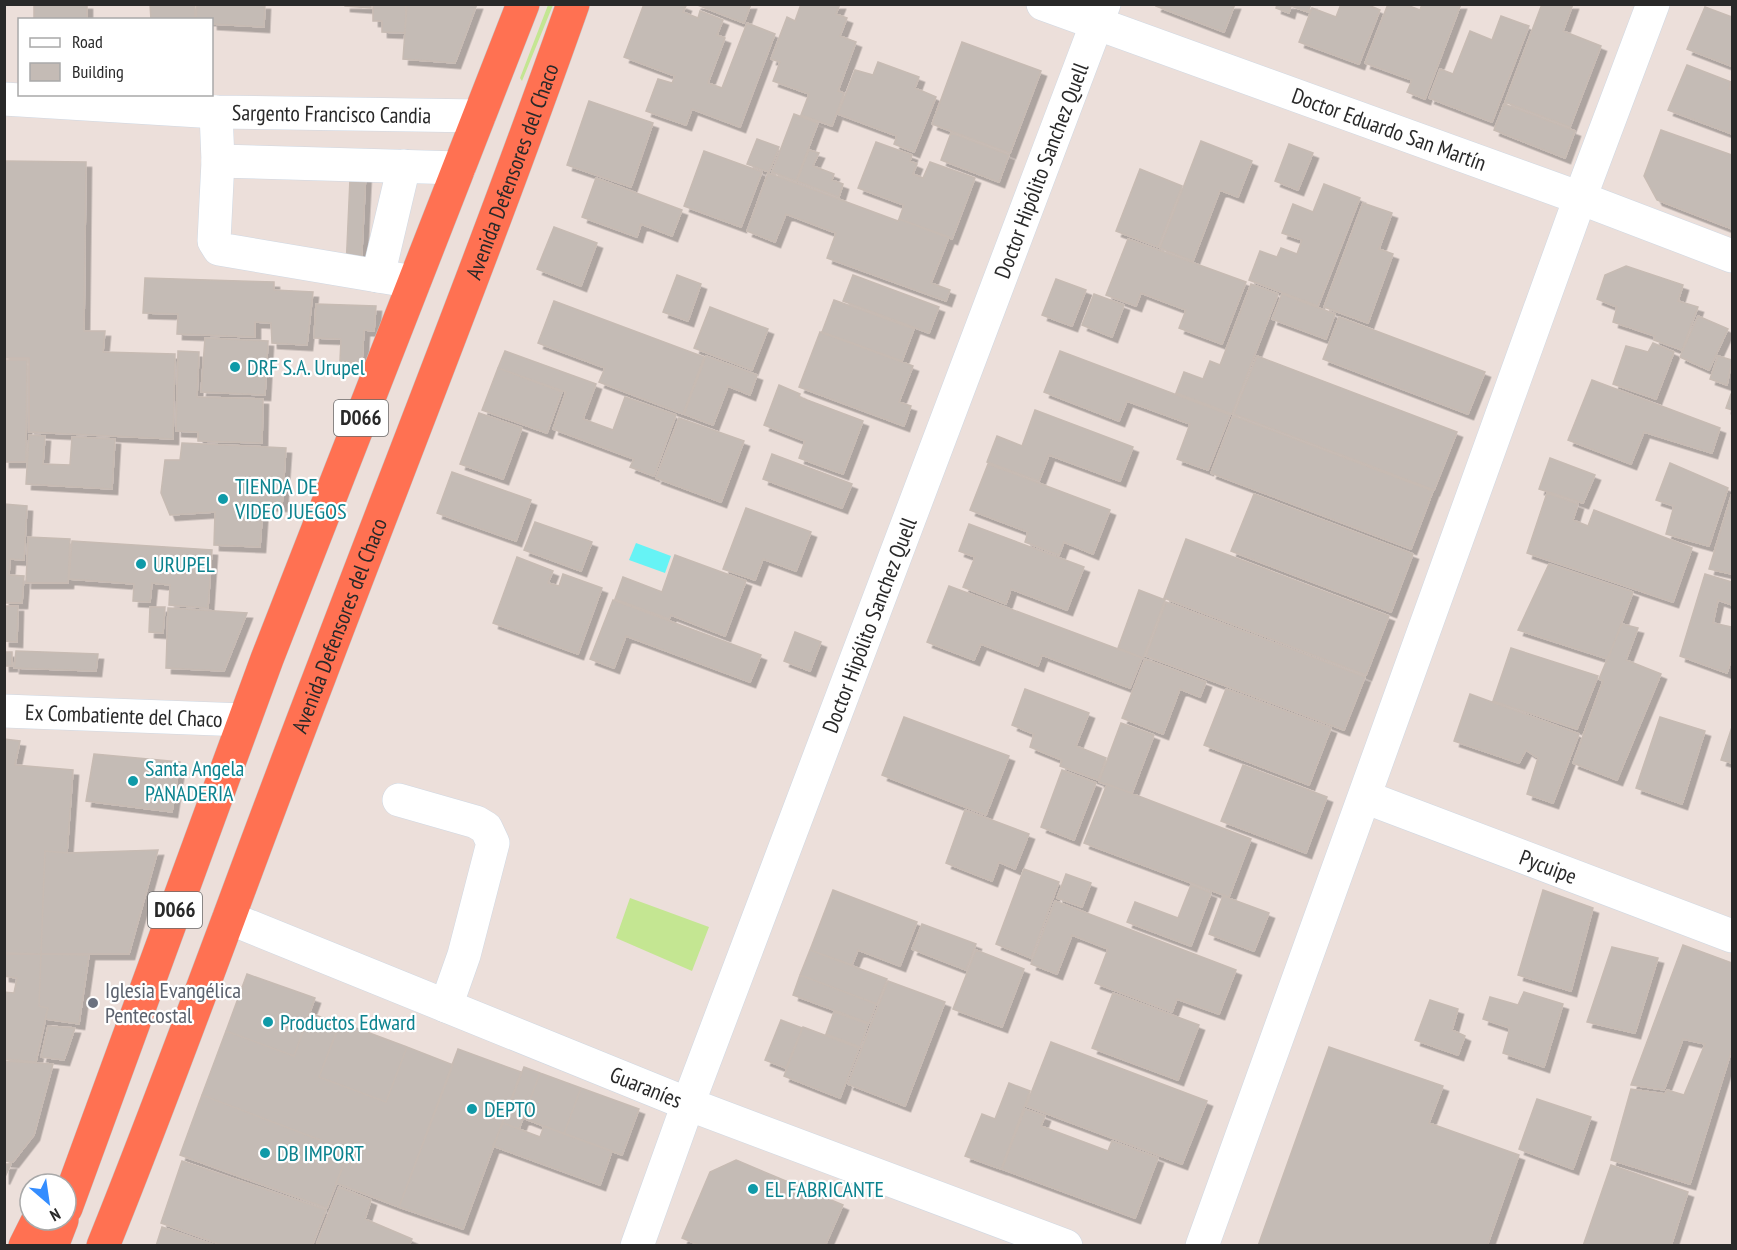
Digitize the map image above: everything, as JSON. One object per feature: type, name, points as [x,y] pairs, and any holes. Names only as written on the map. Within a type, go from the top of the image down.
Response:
[{"type":"highway","name":"D066","points":[[78,1176],[244,720],[523,4]]},
{"type":"highway","name":"Avenida Defensores del Chaco","points":[[103,1245],[141,1154],[314,691],[532,120],[573,4]]},
{"type":"highway","points":[[479,116],[532,120]]},
{"type":"highway","points":[[62,1172],[106,1100]]},
{"type":"highway","points":[[127,1245],[141,1154]]},
{"type":"street","name":"Doctor Eduardo San Martín","points":[[1042,4],[1101,15],[1732,256]]},
{"type":"street","points":[[1202,1245],[1580,198],[1653,4]]},
{"type":"street","name":"Doctor Hipólito Sanchez Quell","points":[[637,1245],[688,1104],[1101,15]]},
{"type":"street","name":"Sargento Francisco Candia","points":[[4,99],[216,112],[479,116]]},
{"type":"street","points":[[216,112],[218,161],[214,241],[219,249],[414,282]]},
{"type":"street","points":[[218,161],[459,168]]},
{"type":"street","points":[[378,276],[404,166]]},
{"type":"street","name":"Ex Combatiente del Chaco","points":[[4,711],[244,720]]},
{"type":"street","name":"Pycuipe","points":[[1365,797],[1732,936]]},
{"type":"street","points":[[399,800],[476,822],[486,828],[493,843],[464,956],[446,1006]]},
{"type":"street","name":"Guaraníes","points":[[229,918],[688,1104],[1066,1245]]},
{"type":"green space","points":[[548,5],[553,5],[522,81],[520,78]]},
{"type":"green space","points":[[630,898],[709,927],[692,971],[616,938]]},
{"type":"water","points":[[636,543],[671,556],[665,573],[629,560]]},
{"type":"building","points":[[34,4],[87,4],[87,18],[34,18]]},
{"type":"building","points":[[150,4],[195,4],[195,18],[151,18]]},
{"type":"building","points":[[197,4],[265,4],[264,27],[213,24],[213,18],[196,18]]},
{"type":"building","points":[[345,4],[371,4],[371,8],[345,6]]},
{"type":"building","points":[[373,4],[406,4],[405,33],[382,32],[382,21],[373,21]]},
{"type":"building","points":[[407,4],[477,4],[455,63],[403,59]]},
{"type":"building","points":[[644,4],[681,4],[686,6],[683,12],[698,18],[700,11],[723,20],[717,35],[725,38],[708,83],[722,88],[747,23],[775,34],[740,127],[692,109],[686,125],[646,111],[658,79],[672,83],[675,76],[624,57]]},
{"type":"building","points":[[695,4],[751,4],[744,23]]},
{"type":"building","points":[[801,4],[840,4],[836,14],[847,18],[840,36],[856,42],[838,91],[844,93],[832,126],[801,115],[809,94],[773,81],[780,62],[771,59],[787,17],[795,21]]},
{"type":"building","points":[[1157,4],[1235,4],[1224,32],[1156,6]]},
{"type":"building","points":[[1277,4],[1311,4],[1308,12],[1291,6],[1289,13],[1276,8]]},
{"type":"building","points":[[1341,4],[1366,4],[1380,10],[1359,64],[1299,42],[1312,8],[1336,17]]},
{"type":"building","points":[[1388,4],[1404,4],[1420,10],[1422,4],[1461,4],[1425,99],[1407,92],[1412,80],[1365,63]]},
{"type":"building","points":[[1542,4],[1573,4],[1563,31],[1601,46],[1570,127],[1505,102]]},
{"type":"building","points":[[1705,7],[1732,17],[1731,66],[1687,49]]},
{"type":"building","points":[[1501,16],[1529,26],[1492,122],[1429,98],[1440,69],[1453,74],[1470,31],[1492,40]]},
{"type":"building","points":[[962,42],[1041,71],[1010,153],[932,124]]},
{"type":"building","points":[[878,62],[919,77],[915,88],[936,97],[914,152],[894,144],[897,136],[838,114],[855,70],[873,75]]},
{"type":"building","points":[[1687,65],[1731,82],[1729,89],[1732,90],[1732,134],[1668,110]]},
{"type":"building","points":[[589,101],[653,123],[631,187],[567,165]]},
{"type":"building","points":[[1504,104],[1575,131],[1565,158],[1494,130]]},
{"type":"building","points":[[794,114],[818,123],[796,181],[772,172]]},
{"type":"building","points":[[1661,130],[1732,155],[1732,229],[1657,200],[1644,176]]},
{"type":"building","points":[[951,133],[1009,155],[999,182],[941,160]]},
{"type":"building","points":[[757,139],[779,147],[769,172],[747,164]]},
{"type":"building","points":[[1201,141],[1252,161],[1238,197],[1220,190],[1193,261],[1160,248]]},
{"type":"building","points":[[876,142],[912,155],[910,161],[917,164],[913,174],[923,178],[930,162],[975,178],[952,239],[899,219],[904,205],[858,188]]},
{"type":"building","points":[[1289,144],[1313,153],[1298,190],[1275,181]]},
{"type":"building","points":[[809,150],[819,153],[813,166],[834,174],[832,180],[843,184],[839,197],[797,181]]},
{"type":"building","points":[[704,151],[762,172],[741,227],[684,206]]},
{"type":"building","points":[[4,161],[86,162],[84,331],[105,331],[103,352],[175,354],[173,439],[29,432],[29,358],[4,358]]},
{"type":"building","points":[[1140,169],[1182,186],[1158,247],[1116,231]]},
{"type":"building","points":[[366,170],[361,270],[346,269],[350,179]]},
{"type":"building","points":[[768,173],[898,221],[899,219],[949,237],[931,283],[950,290],[946,301],[827,258],[836,233],[786,214],[775,242],[747,231]]},
{"type":"building","points":[[596,178],[682,210],[672,236],[641,224],[637,237],[582,217]]},
{"type":"building","points":[[1324,184],[1360,198],[1318,306],[1249,280],[1260,251],[1277,257],[1281,248],[1297,254],[1302,240],[1282,233],[1293,204],[1313,212]]},
{"type":"building","points":[[1363,203],[1392,213],[1379,249],[1393,254],[1368,323],[1324,307]]},
{"type":"building","points":[[554,227],[597,243],[581,286],[537,269]]},
{"type":"building","points":[[1128,239],[1246,282],[1222,344],[1179,328],[1186,310],[1141,293],[1136,306],[1106,295]]},
{"type":"building","points":[[1626,266],[1683,285],[1678,301],[1698,307],[1682,350],[1654,340],[1655,336],[1613,322],[1617,307],[1597,299],[1605,275]]},
{"type":"building","points":[[677,275],[701,284],[688,321],[663,312]]},
{"type":"building","points":[[853,275],[939,307],[929,333],[843,301]]},
{"type":"building","points":[[145,278],[274,282],[274,290],[313,292],[307,345],[272,343],[271,323],[255,322],[255,337],[177,334],[178,314],[143,313]]},
{"type":"building","points":[[1056,279],[1086,290],[1072,326],[1042,315]]},
{"type":"building","points":[[1251,284],[1278,294],[1232,414],[1176,393],[1184,372],[1203,379],[1210,361],[1220,365]]},
{"type":"building","points":[[1094,294],[1124,305],[1112,337],[1082,325]]},
{"type":"building","points":[[1282,294],[1335,314],[1326,339],[1272,319]]},
{"type":"building","points":[[834,300],[914,329],[902,361],[822,332]]},
{"type":"building","points":[[554,301],[704,357],[683,414],[599,382],[605,368],[538,343]]},
{"type":"building","points":[[316,304],[376,306],[374,331],[364,330],[362,362],[340,361],[341,339],[314,338]]},
{"type":"building","points":[[710,307],[768,329],[752,370],[694,348]]},
{"type":"building","points":[[1698,316],[1728,329],[1709,370],[1680,357]]},
{"type":"building","points":[[1339,317],[1485,372],[1468,414],[1323,359]]},
{"type":"building","points":[[820,332],[913,366],[899,402],[911,406],[904,426],[799,387]]},
{"type":"building","name":"DRF S.A. Urupel","points":[[205,338],[268,341],[265,395],[201,392]]},
{"type":"building","points":[[1653,343],[1674,352],[1656,399],[1613,384],[1626,346],[1648,352]]},
{"type":"building","points":[[178,351],[199,352],[197,397],[263,399],[262,443],[198,441],[198,432],[176,431]]},
{"type":"building","points":[[505,351],[596,384],[583,419],[613,430],[625,397],[676,415],[654,476],[630,467],[634,459],[553,429],[566,392],[498,368]]},
{"type":"building","points":[[1060,351],[1230,415],[1208,470],[1177,459],[1190,424],[1127,401],[1119,421],[1044,392]]},
{"type":"building","points":[[706,356],[757,375],[750,395],[728,386],[713,425],[684,414]]},
{"type":"building","points":[[1257,356],[1457,432],[1434,490],[1234,414]]},
{"type":"building","points":[[1718,356],[1732,360],[1727,385],[1710,379]]},
{"type":"building","points":[[4,360],[27,360],[26,462],[4,462]]},
{"type":"building","points":[[498,368],[562,392],[547,433],[482,410]]},
{"type":"building","points":[[1592,380],[1720,428],[1712,453],[1644,432],[1631,464],[1568,440]]},
{"type":"building","points":[[779,385],[800,394],[799,397],[863,421],[843,474],[799,458],[805,441],[764,425]]},
{"type":"building","points":[[1732,394],[1732,410],[1726,408]]},
{"type":"building","points":[[1035,410],[1133,447],[1120,481],[1049,455],[1039,481],[987,462],[997,436],[1022,446]]},
{"type":"building","points":[[479,413],[522,428],[503,479],[460,464]]},
{"type":"building","points":[[1233,416],[1433,491],[1411,549],[1211,473]]},
{"type":"building","points":[[679,418],[744,441],[721,502],[656,478]]},
{"type":"building","points":[[29,435],[45,436],[43,464],[70,465],[72,437],[115,439],[112,489],[26,484]]},
{"type":"building","name":"TIENDA DE VIDEO JUEGOS","points":[[182,443],[286,448],[282,506],[263,505],[260,547],[214,545],[215,512],[170,515],[161,493],[165,460],[180,460]]},
{"type":"building","points":[[772,454],[852,484],[842,508],[763,479]]},
{"type":"building","points":[[1550,458],[1595,475],[1583,503],[1539,489]]},
{"type":"building","points":[[1670,463],[1728,488],[1709,546],[1666,534],[1674,506],[1656,500]]},
{"type":"building","points":[[988,464],[1110,510],[1093,554],[1064,542],[1059,555],[1025,542],[1028,532],[970,510]]},
{"type":"building","points":[[452,472],[531,500],[516,541],[437,513]]},
{"type":"building","points":[[1547,493],[1578,504],[1573,520],[1588,526],[1594,510],[1692,548],[1673,602],[1527,553]]},
{"type":"building","points":[[1732,493],[1732,574],[1709,569]]},
{"type":"building","points":[[1254,494],[1413,554],[1391,612],[1231,551]]},
{"type":"building","points":[[4,504],[27,506],[24,560],[10,559],[9,575],[24,576],[22,603],[4,603]]},
{"type":"building","points":[[746,508],[811,532],[796,571],[763,559],[755,580],[723,569]]},
{"type":"building","points":[[535,522],[592,542],[581,571],[524,550]]},
{"type":"building","points":[[969,524],[1084,567],[1067,610],[1011,589],[1006,604],[963,587],[975,557],[959,551]]},
{"type":"building","points":[[28,537],[70,539],[68,583],[26,583]]},
{"type":"building","points":[[1186,539],[1389,616],[1366,675],[1164,598]]},
{"type":"building","name":"URUPEL","points":[[72,541],[212,550],[208,608],[169,605],[170,585],[152,583],[150,602],[133,601],[134,584],[69,579]]},
{"type":"building","points":[[675,555],[746,581],[725,636],[671,615],[669,619],[615,599],[623,577],[662,592]]},
{"type":"building","points":[[517,557],[553,571],[548,583],[559,586],[563,574],[602,588],[578,654],[493,623]]},
{"type":"building","points":[[1549,564],[1633,592],[1608,659],[1518,630]]},
{"type":"building","points":[[1705,574],[1732,582],[1732,605],[1718,600],[1713,623],[1732,627],[1732,657],[1727,673],[1680,656]]},
{"type":"building","points":[[949,586],[1142,658],[1130,688],[1042,655],[1038,666],[981,644],[974,660],[927,642]]},
{"type":"building","points":[[1139,590],[1165,600],[1143,658],[1118,648]]},
{"type":"building","points":[[613,600],[761,655],[750,682],[626,636],[614,668],[590,659]]},
{"type":"building","points":[[1166,602],[1365,677],[1344,730],[1146,656]]},
{"type":"building","points":[[4,606],[18,606],[17,642],[4,641]]},
{"type":"building","points":[[150,607],[165,607],[163,633],[149,632]]},
{"type":"building","points":[[168,608],[247,613],[224,671],[166,668]]},
{"type":"building","points":[[1622,624],[1638,628],[1626,660],[1661,674],[1617,780],[1573,763],[1603,681],[1599,679]]},
{"type":"building","points":[[795,632],[821,642],[810,671],[784,661]]},
{"type":"building","points":[[1511,648],[1598,676],[1577,729],[1493,701]]},
{"type":"building","points":[[16,651],[98,654],[96,671],[14,668]]},
{"type":"building","points":[[4,652],[12,652],[12,666],[4,666]]},
{"type":"building","points":[[1145,659],[1206,682],[1200,697],[1180,689],[1163,734],[1122,718]]},
{"type":"building","points":[[1025,689],[1089,713],[1076,746],[1106,758],[1098,780],[1060,766],[1062,760],[1030,747],[1034,734],[1012,725]]},
{"type":"building","points":[[1226,689],[1331,728],[1309,785],[1204,745]]},
{"type":"building","points":[[1470,694],[1579,734],[1553,803],[1527,794],[1538,758],[1526,750],[1519,763],[1454,741]]},
{"type":"building","points":[[904,717],[1009,756],[986,815],[882,775]]},
{"type":"building","points":[[1660,717],[1705,731],[1682,804],[1636,788]]},
{"type":"building","points":[[1121,723],[1154,735],[1132,793],[1099,782]]},
{"type":"building","points":[[1732,727],[1732,763],[1721,760]]},
{"type":"building","points":[[4,739],[20,741],[15,765],[73,770],[67,853],[45,851],[41,954],[4,953]]},
{"type":"building","name":"Santa Angela PANADERIA","points":[[94,754],[180,762],[172,812],[86,801]]},
{"type":"building","points":[[1243,765],[1327,797],[1306,853],[1221,821]]},
{"type":"building","points":[[1062,770],[1096,783],[1074,840],[1041,827]]},
{"type":"building","points":[[1107,784],[1251,839],[1229,897],[1084,843]]},
{"type":"building","points":[[965,810],[1029,834],[1015,869],[999,862],[992,881],[946,863]]},
{"type":"building","points":[[158,850],[129,954],[41,954],[45,851],[67,853]]},
{"type":"building","points":[[1024,869],[1059,882],[1031,958],[996,944]]},
{"type":"building","points":[[1066,874],[1091,883],[1082,907],[1057,898]]},
{"type":"building","points":[[1191,885],[1211,893],[1191,946],[1127,922],[1135,902],[1178,918]]},
{"type":"building","points":[[833,890],[917,922],[900,966],[858,950],[852,965],[810,950]]},
{"type":"building","points":[[1543,890],[1593,908],[1571,991],[1518,975]]},
{"type":"building","points":[[1223,896],[1269,913],[1254,951],[1209,934]]},
{"type":"building","points":[[1055,901],[1236,970],[1219,1014],[1177,999],[1172,1012],[1095,983],[1108,949],[1072,935],[1057,974],[1031,964]]},
{"type":"building","points":[[922,924],[976,944],[966,970],[912,949]]},
{"type":"building","points":[[1683,945],[1732,963],[1732,1049],[1690,1184],[1611,1160],[1631,1089],[1665,1094],[1667,1090],[1684,1095],[1705,1044],[1683,1039],[1664,1090],[1631,1085]]},
{"type":"building","points":[[1612,947],[1658,958],[1635,1033],[1587,1022]]},
{"type":"building","points":[[810,950],[887,979],[877,1004],[800,975]]},
{"type":"building","points":[[976,950],[1024,969],[1002,1027],[953,1009]]},
{"type":"building","points":[[4,954],[41,954],[39,1006],[48,1008],[36,1062],[4,1059],[4,992],[14,993],[17,978],[4,976]]},
{"type":"building","points":[[41,954],[89,955],[79,1024],[45,1019],[48,1008],[39,1006]]},
{"type":"building","name":"Productos Edward","points":[[247,974],[315,998],[294,1056],[226,1031]]},
{"type":"building","points":[[800,975],[876,1004],[869,1023],[793,995]]},
{"type":"building","points":[[888,981],[945,1002],[905,1106],[848,1084]]},
{"type":"building","points":[[1524,992],[1563,1004],[1544,1067],[1503,1053],[1510,1028],[1483,1019],[1490,997],[1518,1005]]},
{"type":"building","points":[[1113,993],[1199,1025],[1178,1080],[1092,1048]]},
{"type":"building","points":[[1430,1000],[1458,1009],[1452,1030],[1465,1036],[1458,1055],[1415,1040]]},
{"type":"building","points":[[834,1012],[868,1024],[860,1047],[826,1034]]},
{"type":"building","points":[[310,1013],[340,1024],[319,1077],[386,1102],[407,1047],[453,1065],[399,1207],[336,1183],[349,1151],[202,1095],[226,1031],[294,1056]]},
{"type":"building","points":[[781,1020],[802,1028],[786,1068],[765,1060]]},
{"type":"building","points":[[340,1022],[407,1047],[386,1102],[319,1077]]},
{"type":"building","points":[[48,1026],[75,1028],[64,1060],[41,1057]]},
{"type":"building","points":[[803,1027],[859,1048],[840,1098],[784,1076]]},
{"type":"building","points":[[1051,1042],[1207,1101],[1182,1164],[1026,1106]]},
{"type":"building","points":[[1329,1047],[1443,1086],[1429,1123],[1519,1155],[1487,1246],[1258,1246]]},
{"type":"building","name":"DEPTO","points":[[458,1049],[521,1072],[463,1229],[399,1207]]},
{"type":"building","points":[[4,1061],[53,1064],[34,1135],[13,1162],[4,1161]]},
{"type":"building","points":[[524,1067],[540,1073],[519,1129],[503,1123]]},
{"type":"building","points":[[540,1073],[581,1088],[564,1134],[523,1118]]},
{"type":"building","points":[[1009,1083],[1030,1091],[1001,1169],[965,1156],[982,1114],[995,1119]]},
{"type":"building","points":[[581,1088],[639,1109],[622,1155],[564,1134]]},
{"type":"building","name":"DB IMPORT","points":[[202,1095],[349,1151],[327,1208],[180,1155]]},
{"type":"building","points":[[1537,1099],[1591,1117],[1573,1169],[1519,1149]]},
{"type":"building","points":[[1025,1109],[1045,1116],[1041,1126],[1108,1151],[1112,1141],[1158,1158],[1135,1218],[1002,1169]]},
{"type":"building","points":[[503,1123],[540,1137],[544,1126],[612,1151],[600,1185],[493,1146]]},
{"type":"building","name":"EL FABRICANTE","points":[[736,1160],[843,1205],[825,1246],[702,1246],[682,1238],[710,1172]]},
{"type":"building","points":[[182,1161],[326,1210],[312,1246],[225,1246],[161,1223]]},
{"type":"building","points":[[4,1164],[11,1164],[4,1179]]},
{"type":"building","points":[[1611,1165],[1688,1192],[1671,1246],[1583,1246]]},
{"type":"building","points":[[339,1187],[371,1200],[365,1219],[412,1239],[409,1246],[323,1246],[317,1243]]},
{"type":"building","points":[[162,1227],[217,1246],[156,1246]]},
{"type":"place","name":"DRF S.A. Urupel","points":[[235,367]]},
{"type":"place","name":"TIENDA DE VIDEO JUEGOS","points":[[223,499]]},
{"type":"place","name":"URUPEL","points":[[141,564]]},
{"type":"place","name":"Santa Angela PANADERIA","points":[[133,781]]},
{"type":"place","name":"Iglesia Evangélica Pentecostal","points":[[93,1003]]},
{"type":"place","name":"Productos Edward","points":[[268,1022]]},
{"type":"place","name":"DEPTO","points":[[472,1109]]},
{"type":"place","name":"DB IMPORT","points":[[265,1153]]},
{"type":"place","name":"EL FABRICANTE","points":[[753,1189]]}]
